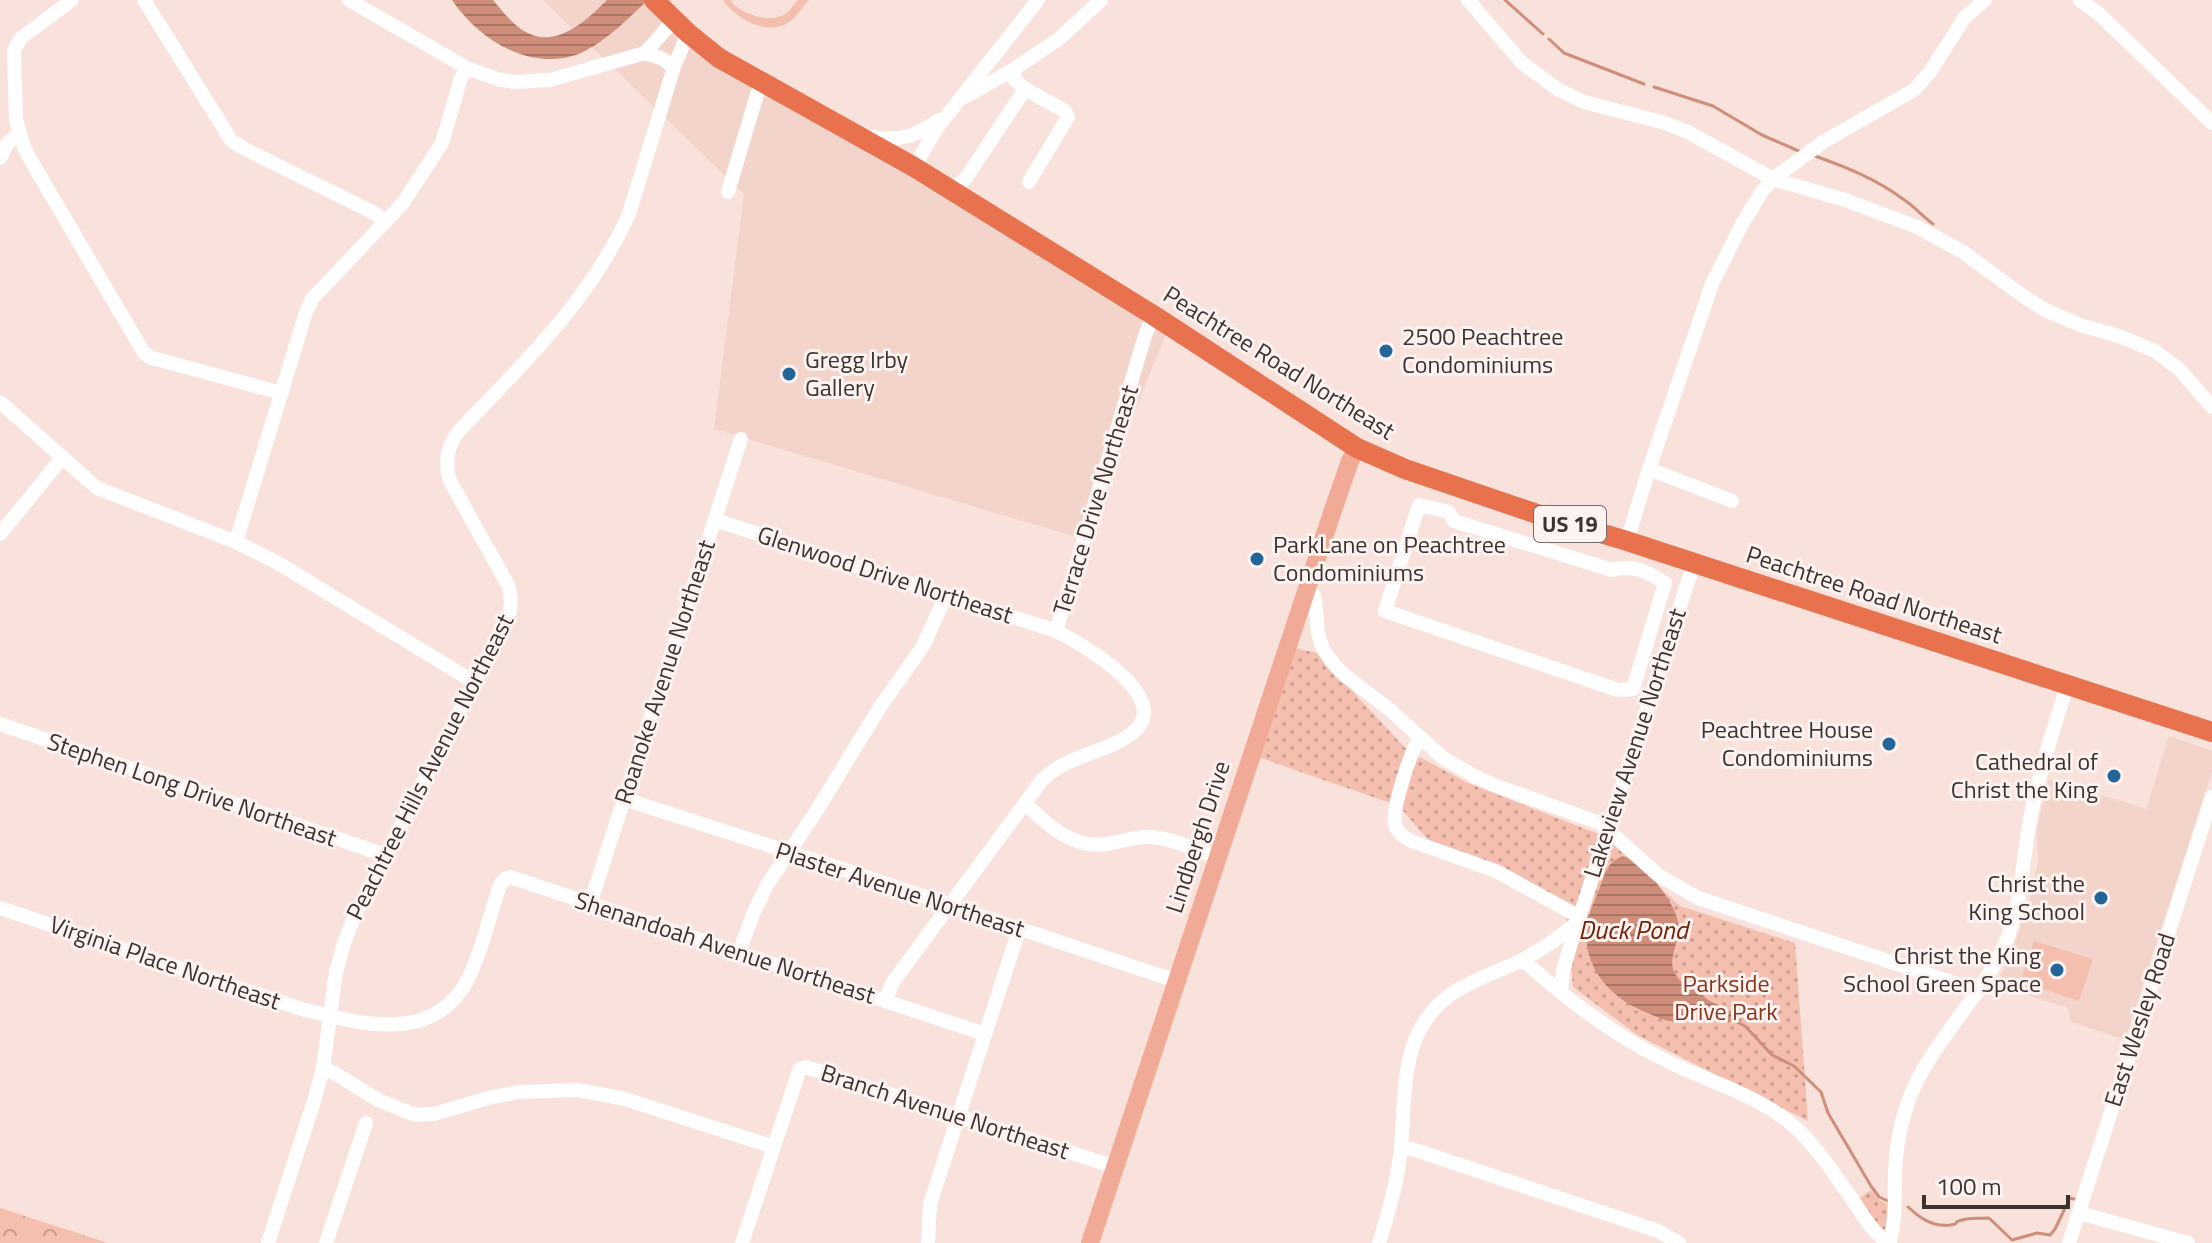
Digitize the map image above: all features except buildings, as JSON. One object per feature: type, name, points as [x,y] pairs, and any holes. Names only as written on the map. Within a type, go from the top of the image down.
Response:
[{"type":"highway","name":"Peachtree Road Northeast","points":[[656,2],[719,58],[914,167],[1153,315],[1357,448],[1390,464],[2212,732]]},
{"type":"main road","name":"Lindbergh Drive","points":[[1090,1243],[1308,586],[1357,448]]},
{"type":"street","points":[[72,0],[16,43],[14,50],[15,106],[19,133],[30,159],[144,353],[152,358],[282,393]]},
{"type":"street","points":[[144,0],[231,140],[376,214],[385,223]]},
{"type":"street","points":[[349,0],[467,68],[497,79],[532,82],[577,73],[645,53],[681,26]]},
{"type":"street","points":[[914,167],[937,128],[1038,0]]},
{"type":"street","points":[[858,136],[891,140],[925,130],[953,107],[1060,38],[1101,0]]},
{"type":"street","points":[[1468,0],[1522,63],[1559,90],[1584,102],[1665,123],[1688,132],[1773,179],[1892,216],[1939,238],[2045,310],[2155,351],[2179,369],[2212,407]]},
{"type":"street","points":[[1627,541],[1712,284],[1763,190],[1823,142],[1914,90],[1930,72],[1965,17],[1985,0]]},
{"type":"street","points":[[2081,0],[2212,123]]},
{"type":"street","name":"Peachtree Hills Avenue Northeast","points":[[268,1243],[323,1068],[336,972],[345,940],[385,855],[509,615],[511,597],[508,585],[450,481],[447,464],[449,447],[459,431],[559,325],[619,236],[629,214],[674,67],[681,26]]},
{"type":"street","points":[[645,53],[661,58],[674,67]]},
{"type":"street","points":[[236,542],[312,299],[403,203],[442,143],[461,78],[467,68]]},
{"type":"street","points":[[1014,69],[1015,80],[1025,89],[1065,111],[1068,117],[1029,182]]},
{"type":"street","points":[[728,192],[761,81]]},
{"type":"street","points":[[953,192],[968,175],[1025,89]]},
{"type":"street","points":[[0,158],[7,144],[19,133]]},
{"type":"street","name":"Terrace Drive Northeast","points":[[1025,803],[1051,771],[1130,735],[1139,727],[1144,714],[1141,697],[1125,679],[1083,646],[1056,631],[1153,315]]},
{"type":"street","points":[[0,402],[97,488],[236,542],[278,563],[474,682]]},
{"type":"street","name":"Roanoke Avenue Northeast","points":[[590,904],[741,439]]},
{"type":"street","points":[[0,534],[62,458]]},
{"type":"street","points":[[1649,469],[1732,501]]},
{"type":"street","points":[[1454,521],[1464,489]]},
{"type":"street","points":[[1419,505],[1449,512],[1454,521],[1612,570],[1627,566],[1649,572],[1665,583],[1633,689],[1618,690],[1385,611],[1419,505]]},
{"type":"street","name":"Glenwood Drive Northeast","points":[[715,520],[1056,631]]},
{"type":"street","name":"Lakeview Avenue Northeast","points":[[1561,992],[1563,971],[1578,919],[1694,563]]},
{"type":"street","points":[[1308,586],[1315,598],[1318,633],[1323,649],[1332,662],[1443,758],[1476,777],[1592,819],[1607,828],[1658,875],[1698,898],[1977,993]]},
{"type":"street","points":[[739,953],[759,899],[880,707],[923,646],[946,595]]},
{"type":"street","points":[[1643,653],[1661,662]]},
{"type":"street","points":[[1637,674],[1655,683]]},
{"type":"street","points":[[1523,960],[1561,992],[1642,1048],[1744,1094],[1788,1122],[1824,1161],[1876,1234],[1889,1242],[1895,1216],[1897,1149],[1907,1106],[1930,1058],[1999,958],[2019,896],[2036,791],[2067,686]]},
{"type":"street","name":"Stephen Long Drive Northeast","points":[[0,724],[385,855]]},
{"type":"street","points":[[1379,1243],[1394,1190],[1401,1147],[1406,1065],[1419,1028],[1449,995],[1523,960],[1552,942],[1578,919],[1496,871],[1411,841],[1401,834],[1394,812],[1412,751],[1420,738]]},
{"type":"street","name":"East Wesley Road","points":[[2069,1243],[2212,797]]},
{"type":"street","name":"Plaster Avenue Northeast","points":[[624,799],[1176,981]]},
{"type":"street","points":[[885,1001],[893,982],[1025,803],[1054,830],[1083,843],[1104,845],[1136,837],[1151,837],[1217,857]]},
{"type":"street","name":"Shenandoah Avenue Northeast","points":[[489,916],[500,885],[510,877],[985,1034]]},
{"type":"street","name":"Virginia Place Northeast","points":[[0,908],[302,1009],[391,1026],[426,1019],[444,1009],[459,994],[469,977],[489,916]]},
{"type":"street","points":[[928,1243],[930,1204],[1019,930]]},
{"type":"street","points":[[323,1068],[378,1100],[415,1115],[434,1114],[518,1092],[578,1090],[625,1099],[774,1147],[742,1243]]},
{"type":"street","name":"Branch Avenue Northeast","points":[[774,1147],[800,1069],[811,1068],[1115,1167]]},
{"type":"street","points":[[326,1243],[366,1123]]},
{"type":"street","points":[[1401,1147],[1658,1231],[1679,1243]]},
{"type":"street","points":[[2079,1213],[2188,1243]]},
{"type":"shaded area","points":[[543,0],[658,0],[670,13],[777,87],[1168,329],[1083,539],[714,429],[744,194]]},
{"type":"shaded area","name":"Christ the King School","points":[[2169,736],[2212,751],[2212,771],[2125,1040],[2071,1022],[2068,1008],[1996,985],[2009,960],[2034,887],[2038,860],[2037,829],[2049,779],[2146,809]]},
{"type":"green space","points":[[723,0],[730,0],[747,13],[770,18],[784,15],[798,0],[809,0],[792,20],[783,25],[764,27],[745,20]]},
{"type":"green space","name":"Parkside Drive Park","points":[[1293,648],[1317,653],[1408,751],[1468,783],[1606,837],[1680,906],[1795,943],[1808,1121],[1637,1035],[1573,987],[1565,903],[1429,841],[1399,806],[1258,757]]},
{"type":"green space","name":"Christ the King School Green Space","points":[[2034,941],[2093,959],[2079,1001],[2021,981]]},
{"type":"green space","points":[[1871,1190],[1879,1200],[1892,1206],[1887,1238],[1856,1201]]},
{"type":"green space","points":[[0,1208],[108,1243],[0,1243]]},
{"type":"water","points":[[452,0],[493,0],[519,28],[541,37],[552,37],[572,29],[607,0],[648,0],[594,46],[566,57],[547,59],[511,50],[493,41]]},
{"type":"water","name":"Duck Pond","points":[[1623,856],[1650,875],[1673,907],[1679,927],[1672,964],[1676,975],[1708,1000],[1732,1012],[1733,1020],[1729,1023],[1703,1009],[1679,1022],[1663,1019],[1632,1006],[1601,979],[1589,955],[1587,926],[1607,870]]},
{"type":"waterway","points":[[1505,0],[1543,34]]},
{"type":"waterway","points":[[1549,39],[1564,53],[1644,84]]},
{"type":"waterway","points":[[1654,87],[1713,106],[1762,135],[1801,152]]},
{"type":"waterway","points":[[1815,156],[1882,185],[1933,224]]},
{"type":"waterway","points":[[1733,1020],[1745,1026],[1772,1055],[1794,1066],[1821,1092],[1828,1113],[1871,1186],[1879,1197],[1888,1201]]},
{"type":"waterway","points":[[1908,1207],[1938,1225],[1989,1218],[2012,1240],[2037,1233],[2050,1235],[2070,1198],[2074,1199]]},
{"type":"place","name":"2500 Peachtree Condominiums","points":[[1386,351]]},
{"type":"place","name":"Gregg Irby Gallery","points":[[789,374]]},
{"type":"place","name":"ParkLane on Peachtree Condominiums","points":[[1257,559]]},
{"type":"place","name":"Peachtree House Condominiums","points":[[1889,744]]},
{"type":"place","name":"Cathedral of Christ the King","points":[[2114,776]]},
{"type":"place","name":"Christ the King School","points":[[2101,898]]},
{"type":"place","name":"Christ the King School Green Space","points":[[2057,970]]}]
